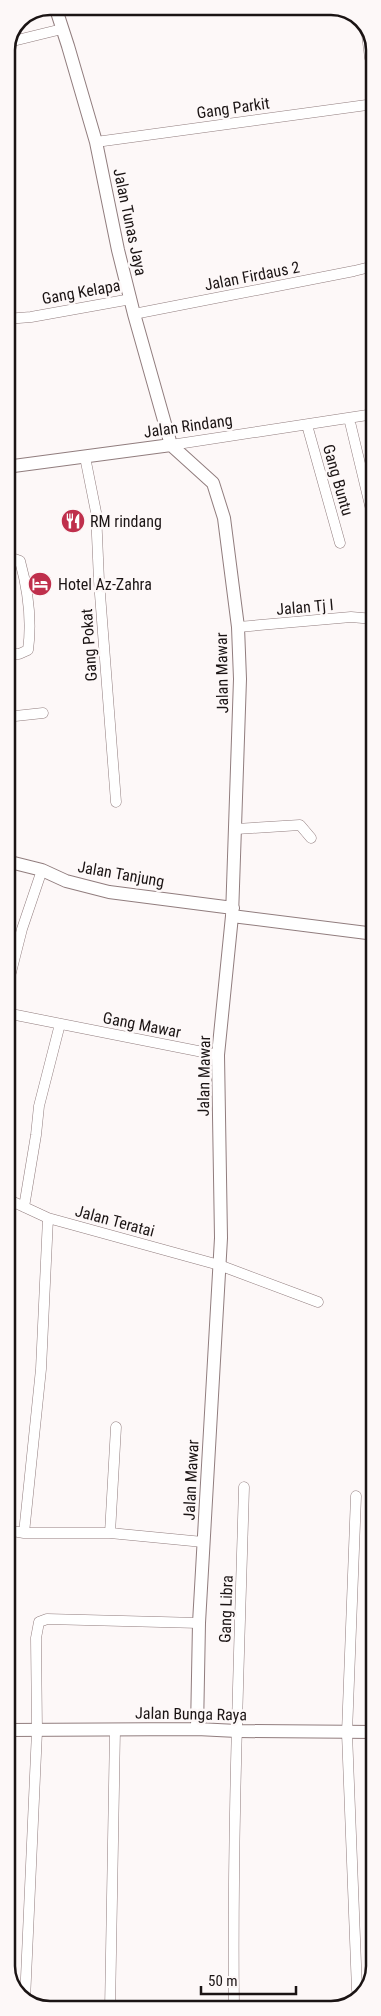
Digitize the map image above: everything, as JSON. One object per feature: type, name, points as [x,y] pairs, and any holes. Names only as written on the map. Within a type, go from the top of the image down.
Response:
[{"type":"street","name":"Jalan Tunas Jaya","points":[[58,15],[96,142],[118,250],[171,445]]},
{"type":"street","points":[[17,40],[62,29]]},
{"type":"street","name":"Gang Parkit","points":[[96,142],[366,105]]},
{"type":"street","name":"Jalan Firdaus 2","points":[[134,314],[366,271]]},
{"type":"street","name":"Gang Kelapa","points":[[15,318],[131,299]]},
{"type":"street","name":"Jalan Rindang","points":[[15,466],[171,445],[366,415]]},
{"type":"street","points":[[349,418],[366,489]]},
{"type":"street","name":"Gang Buntu","points":[[306,424],[340,544]]},
{"type":"street","name":"Jalan Mawar","points":[[171,445],[213,483],[224,518],[238,627],[240,679],[232,912],[218,1055],[221,1238],[199,1623],[197,1729]]},
{"type":"street","name":"Gang Pokat","points":[[85,457],[96,512],[99,582],[116,802]]},
{"type":"street","points":[[15,559],[20,561],[27,587],[30,640],[28,650],[15,654]]},
{"type":"street","name":"Jalan Tj I","points":[[238,627],[366,618]]},
{"type":"street","points":[[15,716],[43,713]]},
{"type":"street","points":[[236,829],[300,825],[311,838]]},
{"type":"street","name":"Jalan Tanjung","points":[[15,863],[42,870],[66,881],[109,892],[366,933]]},
{"type":"street","points":[[15,949],[42,870]]},
{"type":"street","name":"Gang Mawar","points":[[15,1015],[218,1055]]},
{"type":"street","points":[[24,1207],[39,1106],[60,1024]]},
{"type":"street","name":"Jalan Teratai","points":[[15,1203],[48,1218],[219,1265],[318,1302]]},
{"type":"street","points":[[24,1533],[42,1369],[48,1218]]},
{"type":"street","points":[[110,1532],[116,1427]]},
{"type":"street","name":"Gang Libra","points":[[234,2001],[237,1731],[244,1487]]},
{"type":"street","points":[[356,1496],[347,1733],[357,1989]]},
{"type":"street","points":[[15,1531],[24,1533],[110,1532],[203,1542]]},
{"type":"street","points":[[25,1990],[37,1731],[36,1638],[39,1622],[41,1620],[199,1623]]},
{"type":"street","name":"Jalan Bunga Raya","points":[[15,1730],[197,1729],[366,1732]]},
{"type":"street","points":[[110,2001],[115,1730]]},
{"type":"place","name":"RM rindang","points":[[73,521]]},
{"type":"place","name":"Hotel Az-Zahra","points":[[40,584]]}]
